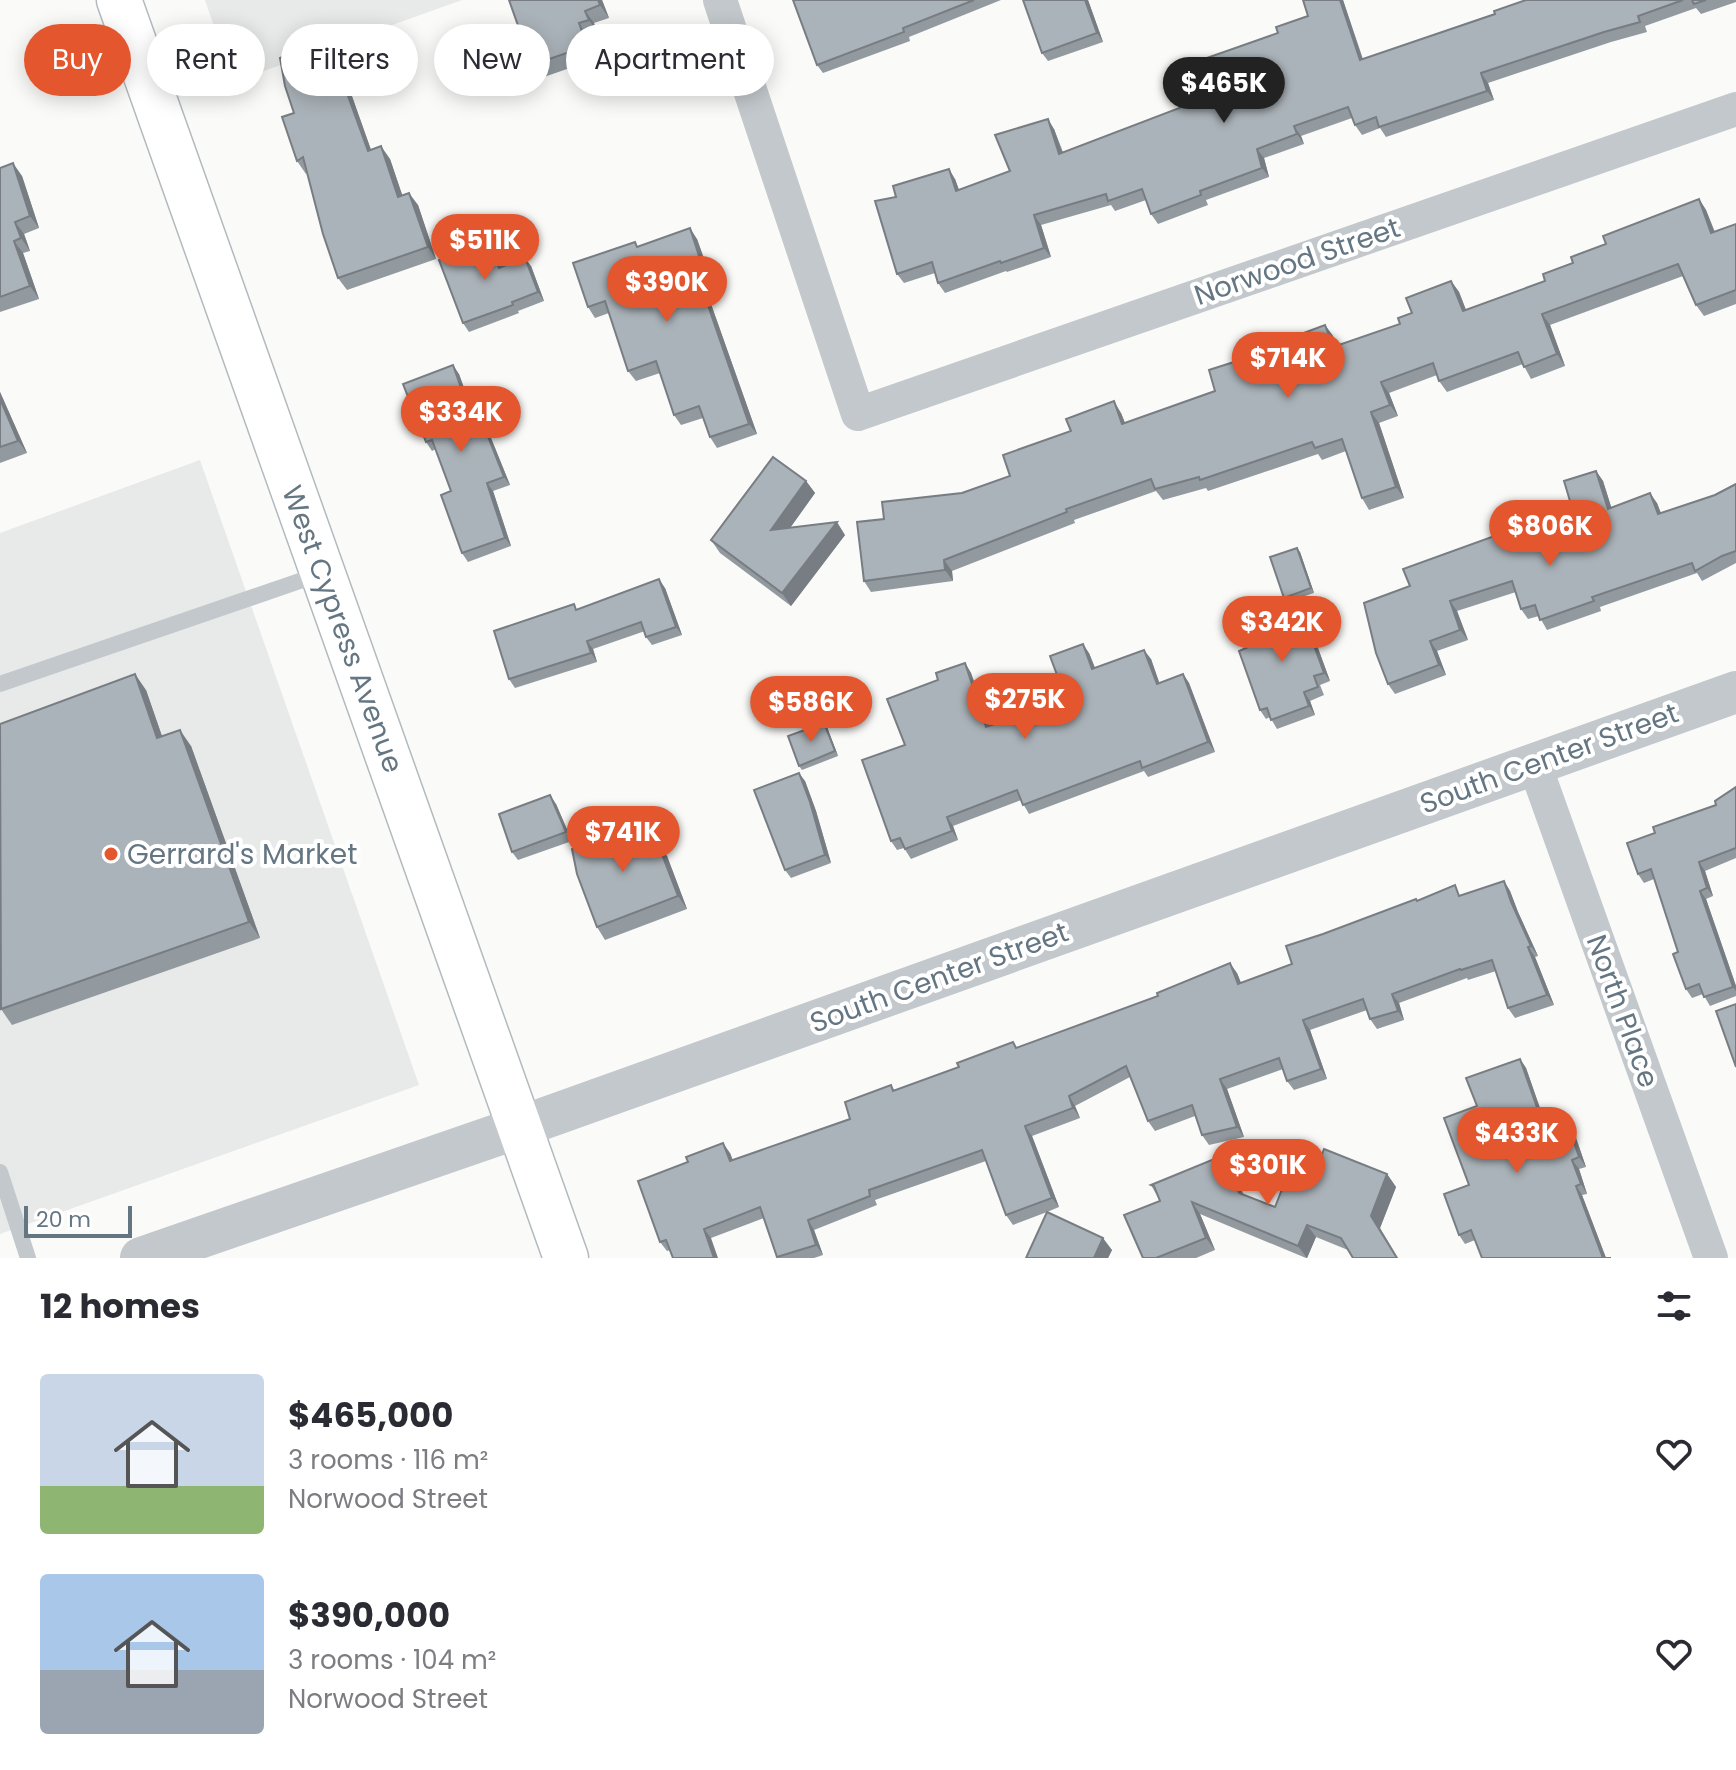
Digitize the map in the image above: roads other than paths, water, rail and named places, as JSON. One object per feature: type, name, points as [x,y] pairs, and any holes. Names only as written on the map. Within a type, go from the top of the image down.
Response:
[{"type":"main road","name":"West Cypress Avenue","points":[[119,0],[566,1258]]},
{"type":"street","name":"Norwood Street","points":[[720,0],[858,414],[1736,109]]},
{"type":"street","name":"South Center Street","points":[[141,1258],[520,1127],[1736,692]]},
{"type":"street","name":"North Place","points":[[1534,763],[1711,1258]]},
{"type":"lane","points":[[0,684],[323,573]]},
{"type":"lane","points":[[0,1172],[28,1258]]},
{"type":"place","name":"Gerrard's Market","points":[[111,854]]}]
